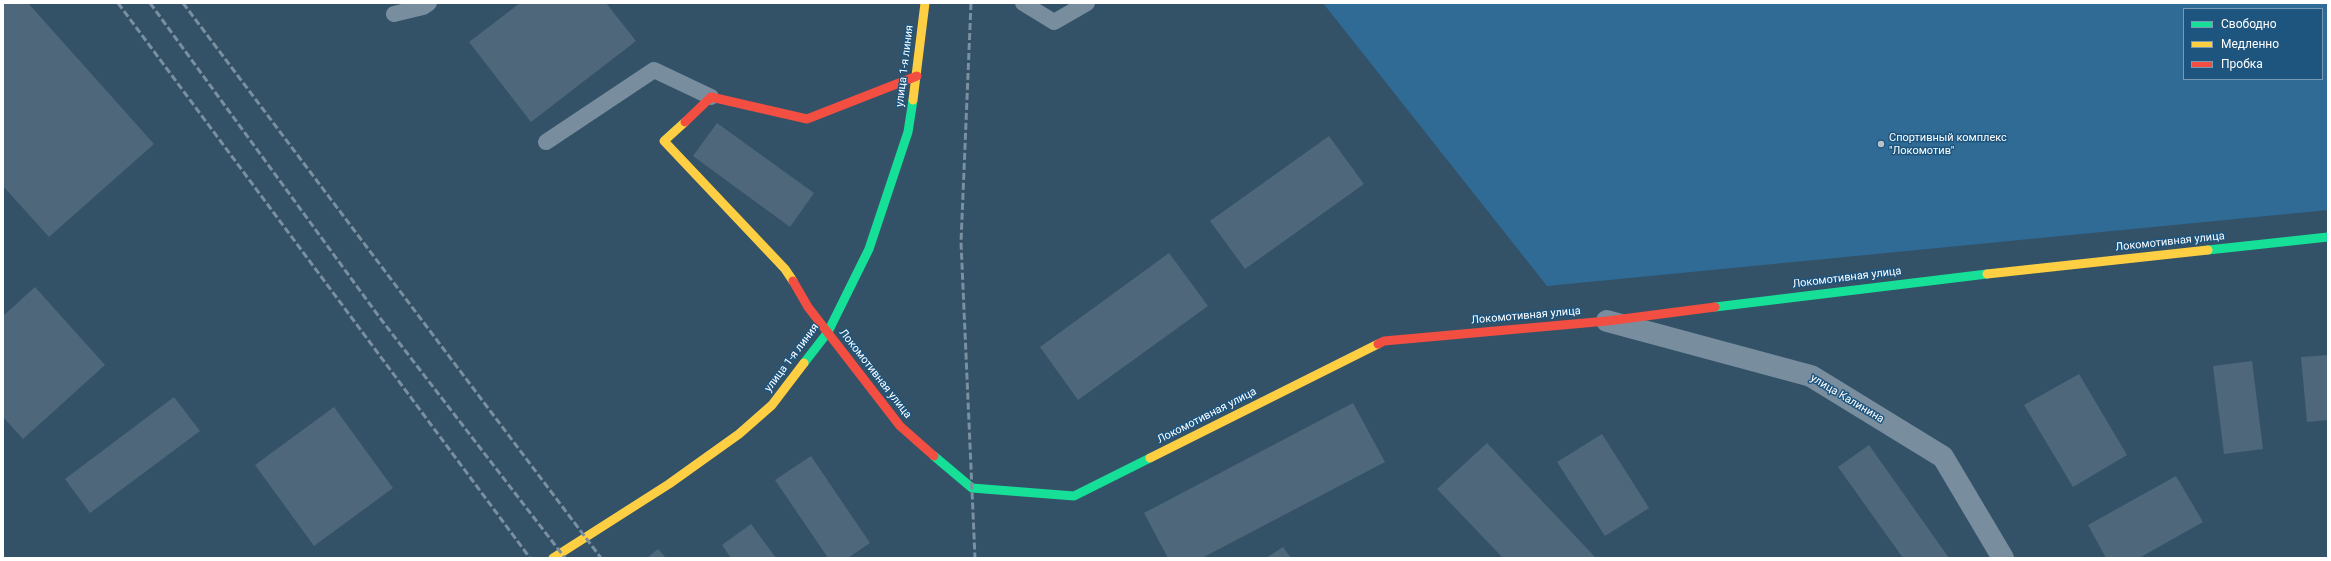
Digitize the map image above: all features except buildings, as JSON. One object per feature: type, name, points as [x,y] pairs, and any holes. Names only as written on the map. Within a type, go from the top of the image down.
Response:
[{"type":"street","name":"улица 1-я линия","points":[[553,558],[669,484],[739,434],[772,405],[828,332],[869,249],[908,132],[917,76],[925,3]]},
{"type":"street","points":[[711,97],[807,119],[917,76]]},
{"type":"street","name":"Локомотивная улица","points":[[711,97],[664,141],[785,269],[808,307],[900,426],[972,488],[1074,496],[1384,341],[1607,322],[1826,292],[2328,237]]},
{"type":"street","name":"улица Калинина","points":[[1607,322],[1811,376],[1943,457],[2003,558]]},
{"type":"lane","points":[[394,14],[423,7],[429,3]]},
{"type":"lane","points":[[1023,3],[1054,22],[1087,3]]},
{"type":"lane","points":[[546,142],[654,70],[711,97]]},
{"type":"shaded area","name":"Спортивный комплекс \"Локомотив\"","points":[[1323,3],[2328,3],[2328,210],[1547,286]]},
{"type":"railway","points":[[118,3],[530,558]]},
{"type":"railway","points":[[150,3],[380,318],[565,558]]},
{"type":"railway","points":[[183,3],[601,558]]},
{"type":"railway","points":[[971,3],[961,242],[975,558]]},
{"type":"traffic: fast","points":[[804,363],[828,332],[869,249],[908,132],[913,100]]},
{"type":"traffic: fast","points":[[2208,250],[2328,237]]},
{"type":"traffic: fast","points":[[1715,307],[1987,274]]},
{"type":"traffic: fast","points":[[934,456],[972,488],[1074,496],[1150,458]]},
{"type":"traffic: slow","points":[[913,100],[925,3]]},
{"type":"traffic: slow","points":[[685,122],[664,141],[785,269],[793,281]]},
{"type":"traffic: slow","points":[[1987,274],[2208,250]]},
{"type":"traffic: slow","points":[[1150,458],[1378,344]]},
{"type":"traffic: slow","points":[[553,558],[669,484],[739,434],[772,405],[804,363]]},
{"type":"traffic: jam","points":[[685,122],[711,97],[807,119],[917,76]]},
{"type":"traffic: jam","points":[[793,281],[808,307],[900,426],[934,456]]},
{"type":"traffic: jam","points":[[1378,344],[1384,341],[1607,321],[1715,307]]},
{"type":"place","name":"Спортивный комплекс \"Локомотив\"","points":[[1881,144]]}]
